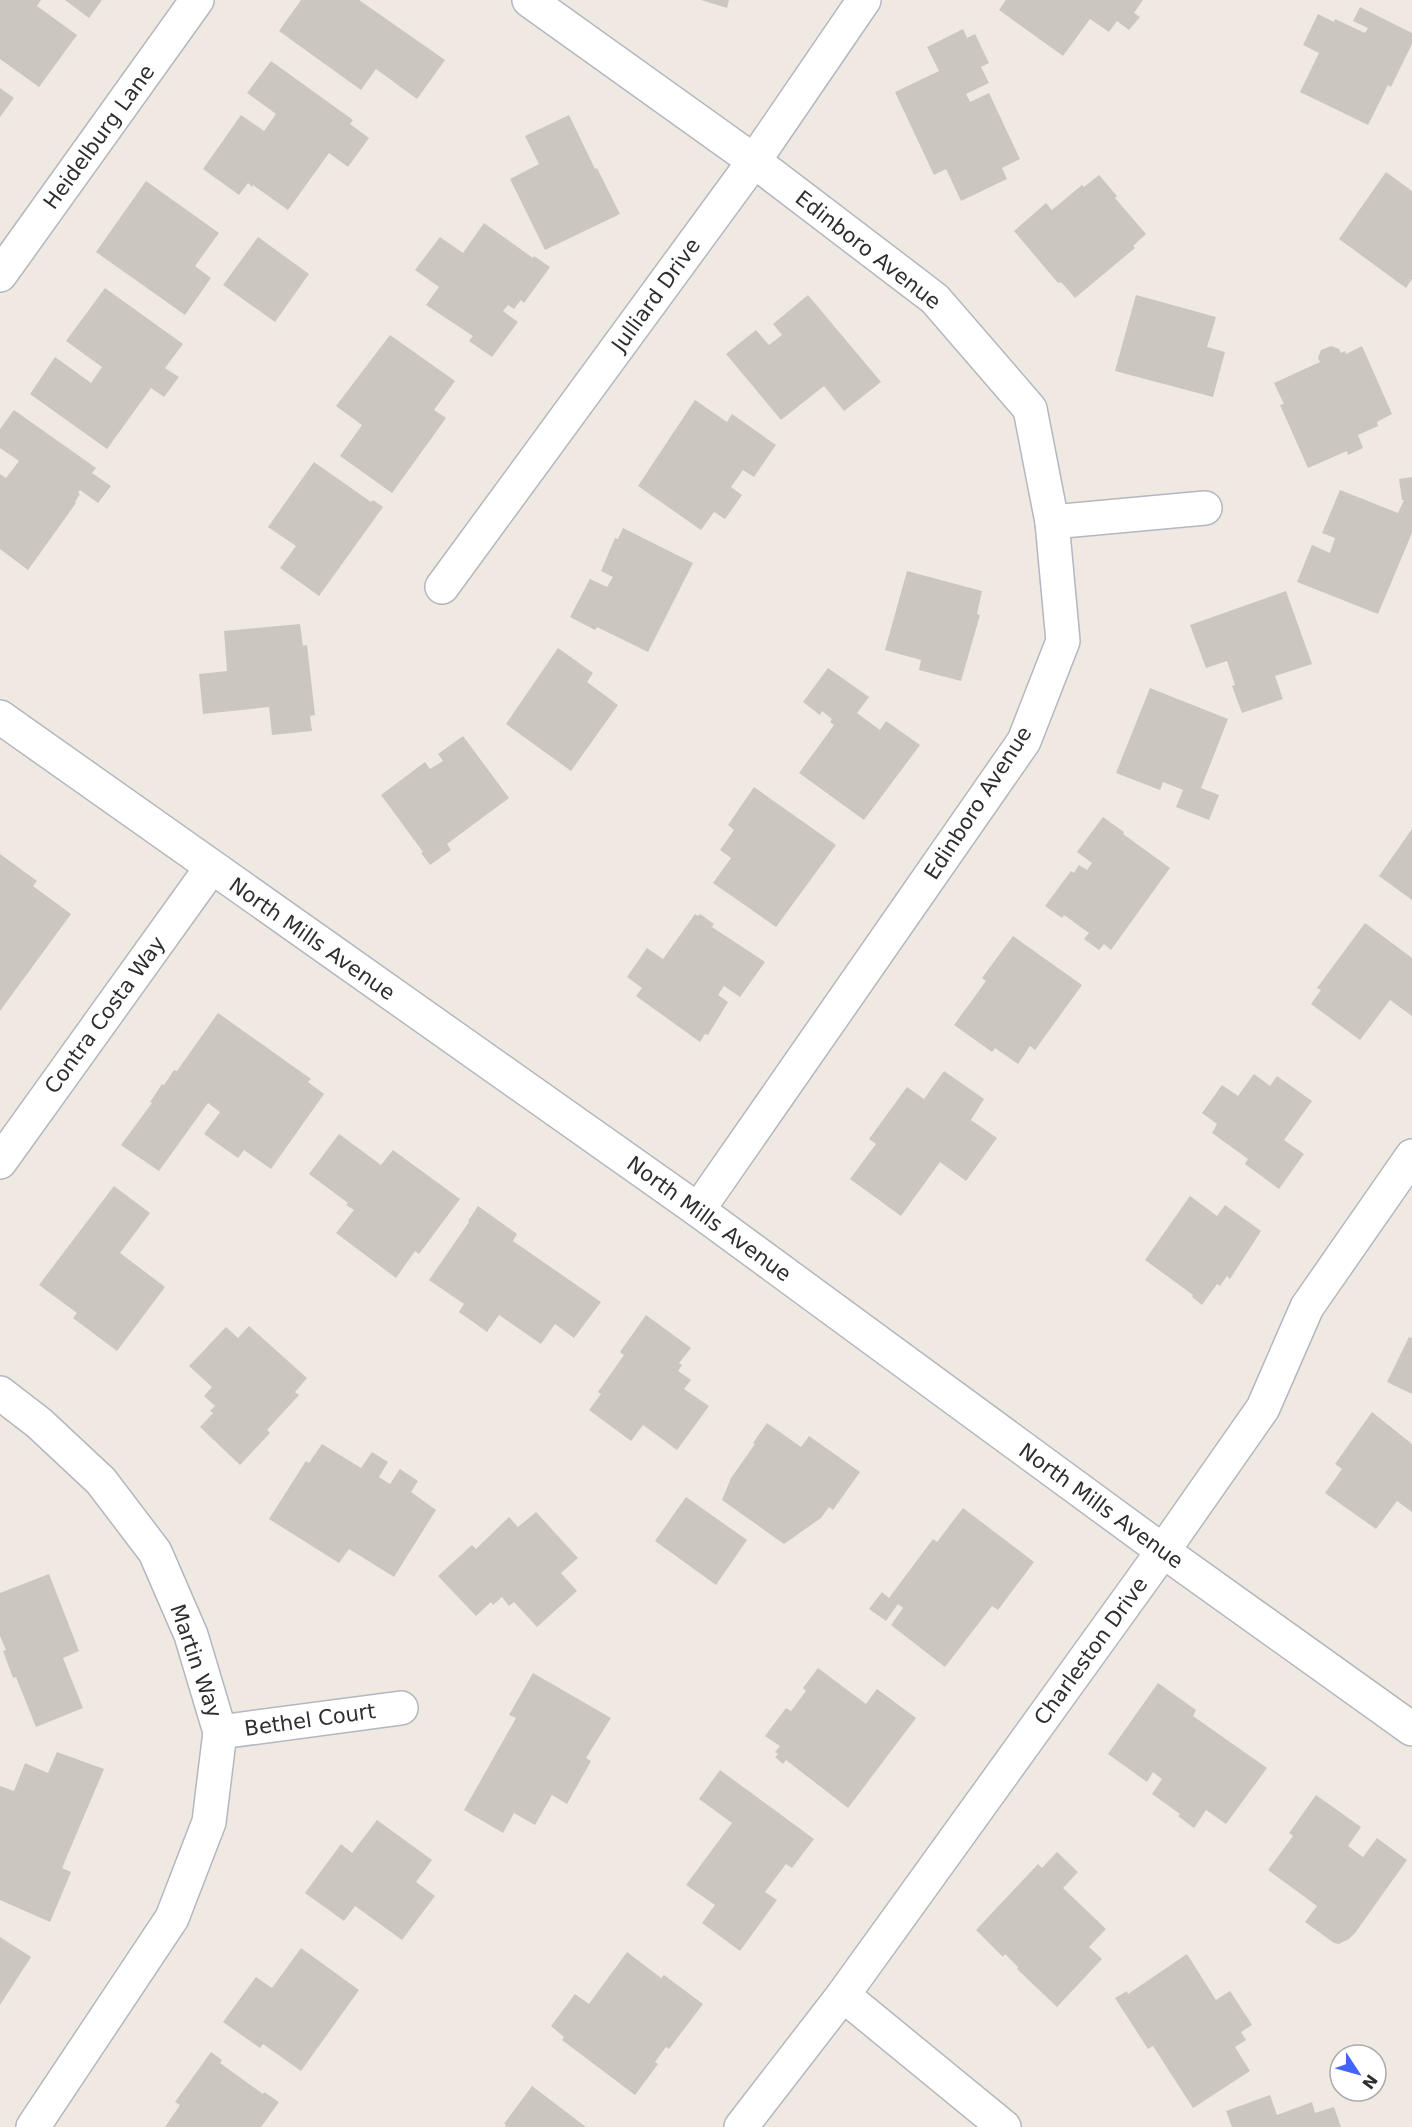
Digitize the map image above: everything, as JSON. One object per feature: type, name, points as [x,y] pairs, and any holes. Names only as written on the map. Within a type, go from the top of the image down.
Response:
[{"type":"street","name":"Heidelburg Lane","points":[[0,275],[197,0]]},
{"type":"street","name":"Edinboro Avenue","points":[[529,0],[754,161],[935,299],[1030,409],[1052,522],[1063,641],[1024,741],[698,1210]]},
{"type":"street","name":"Julliard Drive","points":[[442,587],[754,161],[864,0]]},
{"type":"street","points":[[1052,522],[1205,508]]},
{"type":"street","name":"North Mills Avenue","points":[[0,717],[698,1210],[1163,1551],[1412,1729]]},
{"type":"street","name":"Contra Costa Way","points":[[0,1162],[211,868]]},
{"type":"street","name":"Charleston Drive","points":[[741,2127],[843,1995],[1163,1551],[1263,1408],[1306,1307],[1412,1156]]},
{"type":"street","name":"Martin Way","points":[[0,1393],[39,1423],[101,1480],[155,1552],[191,1635],[220,1732],[209,1822],[172,1918],[33,2127]]},
{"type":"street","name":"Bethel Court","points":[[220,1732],[401,1708]]},
{"type":"street","points":[[843,1995],[1004,2127]]},
{"type":"building","points":[[0,0],[41,0],[37,6],[77,35],[39,87],[0,59]]},
{"type":"building","points":[[65,0],[102,0],[89,18]]},
{"type":"building","points":[[301,0],[359,0],[445,60],[417,99],[376,69],[361,90],[279,31]]},
{"type":"building","points":[[701,0],[729,0],[727,8]]},
{"type":"building","points":[[1006,0],[1143,0],[1134,13],[1140,17],[1129,30],[1117,21],[1109,32],[1090,19],[1063,56],[999,10]]},
{"type":"building","points":[[1360,7],[1412,33],[1412,44],[1391,87],[1388,85],[1368,125],[1300,92],[1319,53],[1303,45],[1318,14],[1365,33],[1368,28],[1353,21]]},
{"type":"building","points":[[963,29],[967,38],[975,34],[989,63],[981,67],[989,83],[966,94],[970,102],[989,93],[1020,159],[1002,168],[1007,179],[961,201],[946,169],[934,175],[895,92],[939,71],[927,47]]},
{"type":"building","points":[[271,61],[353,120],[350,124],[369,138],[348,167],[329,153],[288,210],[248,183],[239,195],[203,169],[241,115],[264,131],[276,114],[247,93]]},
{"type":"building","points":[[0,88],[14,98],[0,117]]},
{"type":"building","points":[[569,115],[620,214],[545,250],[510,179],[539,164],[525,136]]},
{"type":"building","points":[[1386,172],[1412,191],[1412,279],[1406,288],[1339,239]]},
{"type":"building","points":[[1099,175],[1117,196],[1115,198],[1146,234],[1133,246],[1135,248],[1075,298],[1061,282],[1058,283],[1014,231],[1046,203],[1052,210],[1082,185],[1084,187]]},
{"type":"building","points":[[146,181],[219,233],[195,266],[211,278],[185,315],[96,252]]},
{"type":"building","points":[[484,223],[533,258],[534,256],[550,267],[524,303],[521,300],[514,309],[508,305],[503,311],[518,322],[492,357],[469,341],[473,336],[426,305],[439,287],[415,270],[440,237],[463,253]]},
{"type":"building","points":[[258,237],[309,274],[275,322],[223,285]]},
{"type":"building","points":[[105,288],[183,344],[165,368],[179,377],[164,397],[151,388],[107,449],[30,394],[55,357],[91,383],[102,367],[66,341]]},
{"type":"building","points":[[808,295],[881,382],[844,411],[824,386],[781,420],[726,354],[756,330],[769,345],[782,335],[773,324]]},
{"type":"building","points":[[1136,295],[1216,317],[1207,347],[1225,352],[1213,397],[1115,371]]},
{"type":"building","points":[[390,335],[455,381],[434,410],[446,418],[392,493],[340,456],[362,425],[336,406]]},
{"type":"building","points":[[1331,346],[1339,349],[1341,353],[1345,351],[1346,354],[1362,346],[1392,414],[1377,422],[1378,426],[1358,435],[1363,448],[1348,455],[1347,451],[1308,468],[1280,405],[1284,404],[1274,383],[1320,362],[1318,358],[1321,350]]},
{"type":"building","points":[[695,400],[727,422],[732,414],[776,445],[754,477],[743,470],[731,487],[742,495],[725,519],[714,512],[701,530],[638,486]]},
{"type":"building","points":[[14,410],[96,468],[92,473],[111,486],[98,503],[80,490],[76,503],[28,570],[0,549],[0,474],[6,478],[19,461],[0,448],[0,429]]},
{"type":"building","points":[[314,462],[371,502],[373,500],[383,507],[319,596],[280,568],[296,546],[268,527]]},
{"type":"building","points":[[1412,477],[1412,533],[1378,614],[1297,582],[1312,545],[1330,553],[1335,538],[1322,533],[1340,490],[1398,513],[1404,500],[1402,500],[1399,479]]},
{"type":"building","points":[[623,528],[693,563],[648,652],[597,627],[595,630],[570,617],[590,579],[607,587],[613,577],[601,571],[615,538],[618,539]]},
{"type":"building","points":[[907,571],[982,591],[977,614],[980,615],[961,681],[919,670],[921,660],[885,650]]},
{"type":"building","points":[[1286,591],[1312,664],[1275,676],[1283,699],[1242,713],[1232,686],[1235,685],[1227,661],[1206,668],[1190,625]]},
{"type":"building","points":[[300,624],[303,646],[307,645],[315,715],[310,716],[312,731],[272,735],[269,707],[203,714],[199,674],[227,671],[224,631]]},
{"type":"building","points":[[558,648],[593,673],[587,682],[618,705],[571,771],[506,724]]},
{"type":"building","points":[[828,668],[869,697],[857,713],[880,730],[886,721],[920,745],[864,820],[799,773],[834,725],[830,722],[832,719],[822,711],[820,715],[803,702]]},
{"type":"building","points":[[1150,688],[1228,719],[1201,788],[1219,795],[1209,820],[1176,807],[1183,790],[1163,782],[1160,790],[1116,773]]},
{"type":"building","points":[[463,736],[509,798],[447,844],[451,850],[430,865],[381,795],[425,762],[430,769],[443,761],[438,754]]},
{"type":"building","points":[[754,787],[836,845],[776,927],[713,883],[731,858],[720,850],[734,830],[728,825]]},
{"type":"building","points":[[1103,817],[1170,868],[1111,950],[1104,944],[1099,950],[1084,939],[1089,933],[1064,915],[1062,918],[1045,906],[1071,871],[1074,873],[1079,865],[1087,870],[1092,863],[1077,852]]},
{"type":"building","points":[[1412,829],[1412,900],[1379,876]]},
{"type":"building","points":[[0,854],[37,881],[33,886],[71,914],[0,1011]]},
{"type":"building","points":[[695,914],[698,916],[700,914],[714,924],[712,927],[765,962],[740,997],[724,986],[718,995],[728,1002],[708,1035],[705,1034],[700,1042],[636,996],[642,988],[627,977],[647,948],[663,959]]},
{"type":"building","points":[[1365,923],[1412,958],[1412,1016],[1390,1000],[1360,1040],[1311,1004],[1321,990],[1317,988]]},
{"type":"building","points":[[1013,936],[1082,985],[1035,1050],[1030,1046],[1018,1064],[995,1048],[992,1052],[954,1025],[986,981],[982,978]]},
{"type":"building","points":[[218,1013],[311,1079],[308,1082],[324,1094],[271,1169],[244,1150],[238,1158],[204,1134],[220,1112],[208,1103],[159,1171],[121,1145],[152,1103],[150,1102],[162,1084],[164,1085],[174,1070],[177,1071]]},
{"type":"building","points":[[944,1071],[984,1099],[971,1120],[997,1138],[966,1181],[940,1162],[901,1216],[850,1179],[876,1144],[869,1139],[907,1087],[924,1099]]},
{"type":"building","points":[[1254,1074],[1270,1086],[1277,1076],[1312,1101],[1284,1140],[1304,1154],[1279,1189],[1245,1164],[1248,1159],[1212,1133],[1217,1124],[1202,1113],[1222,1085],[1238,1096]]},
{"type":"building","points":[[339,1134],[381,1165],[393,1150],[460,1199],[419,1254],[415,1251],[396,1278],[336,1233],[354,1210],[309,1174]]},
{"type":"building","points":[[114,1186],[150,1213],[120,1253],[165,1287],[117,1351],[73,1318],[77,1313],[39,1285]]},
{"type":"building","points":[[1190,1196],[1217,1216],[1225,1205],[1261,1231],[1230,1279],[1227,1276],[1220,1286],[1217,1284],[1202,1305],[1192,1297],[1193,1295],[1145,1260]]},
{"type":"building","points":[[478,1206],[517,1234],[513,1241],[601,1302],[574,1338],[555,1324],[541,1344],[499,1315],[487,1332],[459,1312],[464,1304],[429,1280]]},
{"type":"building","points":[[646,1315],[691,1348],[679,1363],[682,1365],[678,1371],[691,1380],[684,1389],[709,1406],[677,1450],[643,1425],[631,1441],[589,1410],[601,1394],[598,1392],[624,1355],[620,1352]]},
{"type":"building","points":[[249,1326],[307,1378],[295,1392],[299,1395],[267,1430],[270,1433],[240,1465],[200,1427],[213,1413],[210,1411],[215,1406],[204,1396],[212,1387],[189,1366],[226,1327],[238,1338]]},
{"type":"building","points":[[1409,1337],[1412,1338],[1412,1394],[1387,1382]]},
{"type":"building","points":[[1372,1412],[1412,1444],[1412,1512],[1397,1501],[1376,1529],[1325,1493],[1342,1469],[1335,1464]]},
{"type":"building","points":[[767,1423],[801,1447],[809,1436],[860,1472],[833,1510],[829,1507],[821,1518],[784,1544],[722,1500],[731,1478]]},
{"type":"building","points":[[322,1444],[361,1468],[372,1452],[388,1462],[379,1477],[390,1484],[400,1469],[418,1481],[411,1492],[436,1510],[394,1577],[349,1549],[339,1563],[269,1519],[306,1461],[309,1463]]},
{"type":"building","points":[[686,1497],[747,1540],[716,1585],[655,1541]]},
{"type":"building","points":[[963,1508],[1034,1562],[998,1610],[992,1606],[945,1667],[891,1625],[903,1608],[898,1604],[886,1621],[869,1609],[882,1592],[889,1598],[933,1539],[937,1542]]},
{"type":"building","points":[[536,1512],[578,1558],[561,1573],[577,1591],[537,1627],[514,1602],[509,1606],[502,1597],[493,1605],[491,1602],[476,1616],[438,1576],[472,1545],[476,1549],[509,1517],[518,1527]]},
{"type":"building","points":[[49,1574],[79,1651],[63,1658],[83,1708],[36,1727],[3,1651],[6,1650],[0,1636],[0,1593]]},
{"type":"building","points":[[818,1668],[866,1704],[877,1689],[916,1718],[848,1808],[786,1760],[783,1764],[775,1757],[778,1754],[775,1752],[780,1746],[765,1736],[786,1708],[791,1711],[806,1691],[803,1688]]},
{"type":"building","points":[[533,1673],[611,1718],[586,1758],[591,1761],[567,1804],[552,1795],[535,1825],[514,1813],[503,1833],[464,1810],[516,1718],[509,1715]]},
{"type":"building","points":[[1158,1683],[1196,1710],[1193,1716],[1267,1768],[1226,1824],[1206,1810],[1194,1828],[1178,1816],[1180,1814],[1152,1794],[1162,1779],[1153,1772],[1147,1782],[1108,1754]]},
{"type":"building","points":[[57,1752],[104,1769],[62,1868],[71,1872],[50,1922],[0,1900],[0,1786],[14,1791],[25,1763],[48,1773]]},
{"type":"building","points":[[720,1770],[814,1839],[792,1868],[786,1864],[765,1892],[777,1900],[740,1951],[702,1923],[715,1905],[686,1885],[732,1823],[699,1799]]},
{"type":"building","points":[[1316,1795],[1361,1827],[1348,1846],[1363,1857],[1377,1838],[1407,1860],[1355,1933],[1339,1944],[1334,1943],[1305,1922],[1317,1906],[1268,1870],[1293,1836],[1289,1833]]},
{"type":"building","points":[[377,1820],[432,1860],[416,1882],[435,1896],[402,1940],[355,1906],[344,1921],[305,1893],[341,1844],[352,1853]]},
{"type":"building","points":[[1057,1852],[1078,1872],[1063,1888],[1106,1929],[1089,1947],[1102,1959],[1057,2007],[1017,1969],[1018,1967],[1005,1954],[1003,1957],[976,1930],[1038,1864],[1042,1868]]},
{"type":"building","points":[[0,1937],[31,1957],[0,2005]]},
{"type":"building","points":[[301,1948],[359,1990],[301,2071],[263,2044],[260,2048],[223,2022],[256,1977],[272,1988]]},
{"type":"building","points":[[627,1952],[661,1978],[664,1975],[703,2004],[669,2049],[666,2047],[655,2062],[658,2064],[635,2095],[562,2040],[564,2037],[551,2026],[575,1994],[589,2004]]},
{"type":"building","points":[[1187,1954],[1216,2000],[1230,1991],[1252,2025],[1241,2032],[1246,2040],[1235,2047],[1250,2071],[1193,2108],[1153,2046],[1148,2049],[1115,1998],[1127,1991],[1128,1994]]},
{"type":"building","points":[[211,2052],[222,2060],[220,2063],[263,2094],[264,2092],[279,2102],[261,2127],[165,2127],[180,2105],[175,2102]]},
{"type":"building","points":[[532,2086],[586,2127],[505,2127],[504,2124]]},
{"type":"building","points":[[1270,2095],[1277,2115],[1312,2102],[1315,2113],[1334,2107],[1341,2127],[1232,2127],[1226,2111]]}]
